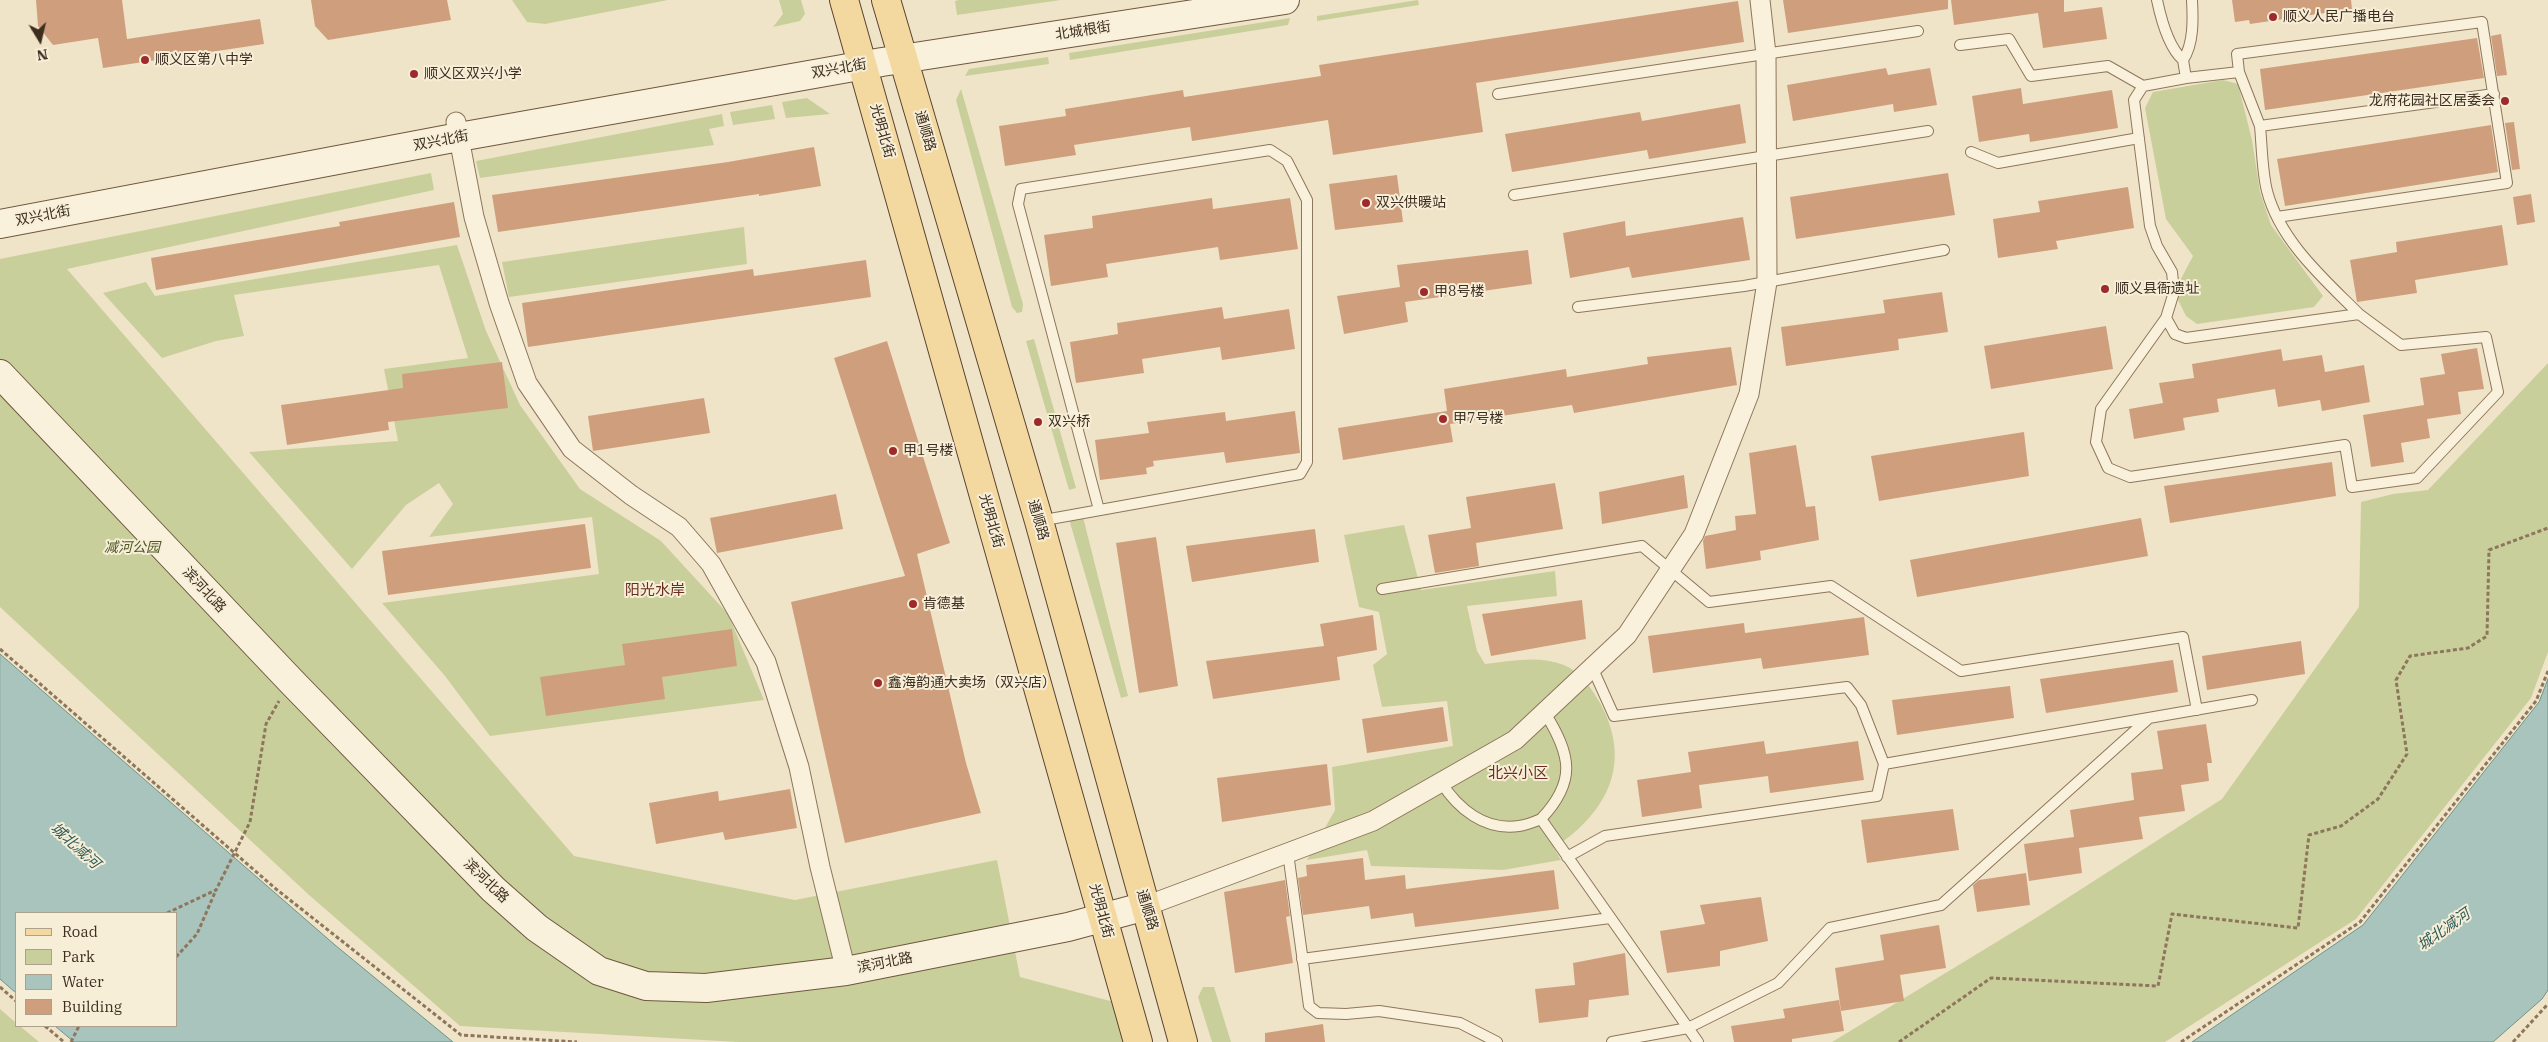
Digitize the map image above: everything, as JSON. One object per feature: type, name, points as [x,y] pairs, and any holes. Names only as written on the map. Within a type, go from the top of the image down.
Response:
[{"type":"main road","name":"光明北街","points":[[844,0],[881,55],[1103,917],[1138,1042]]},
{"type":"main road","name":"通顺路","points":[[886,0],[881,55],[1039,521],[1183,1042]]},
{"type":"street","name":"北城根街","points":[[881,55],[1203,0]]},
{"type":"street","name":"北城根街","points":[[881,55],[1285,0]]},
{"type":"street","points":[[1146,906],[1374,821],[1515,740],[1627,635],[1694,534],[1749,394],[1767,282],[1766,54],[1760,0]]},
{"type":"street","name":"双兴北街","points":[[0,210],[881,55]]},
{"type":"street","name":"双兴北街","points":[[0,224],[457,130]]},
{"type":"street","points":[[457,130],[474,217],[498,302],[527,383],[572,449],[631,495],[679,527],[711,564],[766,662],[799,767],[820,867],[846,971]]},
{"type":"street","name":"滨河北路","points":[[0,374],[290,680],[493,889],[536,928],[599,971],[646,986],[706,988],[846,971],[1068,927],[1146,906]]},
{"type":"lane","points":[[2157,0],[2168,37],[2177,55],[2183,60],[2186,78]]},
{"type":"lane","points":[[2183,60],[2188,53],[2191,37],[2192,0]]},
{"type":"lane","points":[[2143,86],[2134,100],[2150,226],[2157,246],[2172,272],[2174,292],[2166,318],[2101,409],[2096,442],[2108,468],[2130,477],[2345,445],[2352,487],[2417,478],[2498,392],[2486,337],[2401,345],[2359,314],[2320,275],[2292,241],[2277,217],[2267,191],[2260,126],[2239,72],[2237,54],[2482,22],[2507,183],[2277,217]]},
{"type":"lane","points":[[1498,94],[1918,31]]},
{"type":"lane","points":[[1960,45],[2009,39],[2031,76],[2108,66],[2143,86],[2186,78],[2239,72]]},
{"type":"lane","points":[[2260,126],[2494,94]]},
{"type":"lane","points":[[1514,195],[1928,132]]},
{"type":"lane","points":[[1971,152],[1998,163],[2139,138]]},
{"type":"lane","points":[[1039,521],[1300,474],[1307,462],[1307,200],[1287,160],[1270,150],[1021,189],[1018,204],[1099,510]]},
{"type":"lane","points":[[1578,307],[1767,282],[1944,250]]},
{"type":"lane","points":[[2166,318],[2175,334],[2186,338],[2359,314]]},
{"type":"lane","points":[[1382,589],[1642,546],[1709,602],[1831,586],[1961,671],[2183,638],[2197,710]]},
{"type":"lane","points":[[1567,857],[1605,836],[1877,796],[1884,764],[1861,705],[1847,687],[1614,716],[1592,667]]},
{"type":"lane","points":[[1884,764],[2252,700]]},
{"type":"lane","points":[[1441,782],[1456,803],[1483,822],[1518,826],[1541,819],[1555,804],[1567,776],[1565,756],[1558,735],[1545,713]]},
{"type":"lane","points":[[1612,1042],[1688,1028],[1778,983],[1830,928],[1941,905],[2149,718]]},
{"type":"lane","points":[[1541,819],[1698,1042]]},
{"type":"lane","points":[[1288,853],[1309,1006],[1318,1013],[1346,1014],[1379,1011],[1460,1023],[1498,1042]]},
{"type":"lane","points":[[1302,958],[1610,918]]},
{"type":"path","points":[[1899,1042],[1991,978],[2158,986],[2172,914],[2298,928],[2309,835],[2341,826],[2378,799],[2407,754],[2396,680],[2410,656],[2468,648],[2487,636],[2489,550],[2548,528]]},
{"type":"path","points":[[0,649],[276,889],[460,1035],[577,1042]]},
{"type":"path","points":[[2181,1042],[2360,922],[2536,701],[2548,671]]},
{"type":"path","points":[[178,955],[198,934],[216,890],[250,822],[266,724],[290,680]]},
{"type":"path","points":[[168,912],[216,890]]},
{"type":"path","points":[[0,987],[15,1000]]},
{"type":"path","points":[[2513,1042],[2548,1004]]},
{"type":"path","points":[[46,1027],[64,1042]]},
{"type":"path","points":[[71,1042],[78,1027]]},
{"type":"green space","points":[[512,0],[668,0],[545,24],[527,22]]},
{"type":"green space","points":[[779,0],[801,0],[805,14],[800,21],[773,27],[783,14]]},
{"type":"green space","points":[[1061,0],[957,15],[955,1]]},
{"type":"green space","points":[[1418,0],[1419,5],[1317,21],[1317,16]]},
{"type":"green space","points":[[1290,18],[1288,25],[1070,60],[1069,53]]},
{"type":"green space","points":[[1048,57],[1049,64],[965,76],[969,69]]},
{"type":"green space","points":[[2223,80],[2238,84],[2252,140],[2260,192],[2271,225],[2323,296],[2314,307],[2197,324],[2186,316],[2174,292],[2193,256],[2166,219],[2145,108],[2153,92]]},
{"type":"green space","points":[[961,89],[1023,304],[1022,312],[1017,313],[1012,307],[956,100]]},
{"type":"green space","points":[[807,98],[830,114],[786,118],[782,102]]},
{"type":"green space","points":[[772,105],[775,119],[733,125],[730,112]]},
{"type":"green space","points":[[722,114],[724,126],[709,129],[714,145],[480,178],[476,161]]},
{"type":"green space","name":"减河公园","points":[[431,173],[434,190],[67,269],[574,856],[795,900],[997,860],[1020,977],[1114,1002],[1126,1042],[738,1042],[460,1026],[309,895],[0,607],[0,259]]},
{"type":"green space","points":[[744,227],[747,264],[509,297],[502,262]]},
{"type":"green space","points":[[457,245],[486,331],[520,405],[580,489],[661,541],[728,614],[764,700],[490,736],[445,676],[382,603],[599,574],[592,517],[429,537],[453,504],[439,483],[406,505],[352,569],[249,452],[398,441],[384,369],[468,358],[439,265],[234,295],[244,336],[216,341],[162,358],[103,293],[146,282],[155,296]]},
{"type":"green space","points":[[1034,339],[1076,488],[1069,490],[1026,341]]},
{"type":"green space","points":[[2548,363],[2548,652],[2531,698],[2356,919],[2165,1042],[1832,1042],[2036,918],[2222,799],[2359,607],[2361,502],[2393,494],[2428,490]]},
{"type":"green space","points":[[1083,517],[1128,696],[1121,698],[1069,519]]},
{"type":"green space","points":[[1404,525],[1421,590],[1555,571],[1557,596],[1467,606],[1477,651],[1485,664],[1535,659],[1564,665],[1576,672],[1589,686],[1600,703],[1610,725],[1614,746],[1614,766],[1610,784],[1601,802],[1589,819],[1554,848],[1561,860],[1503,870],[1371,866],[1367,850],[1307,860],[1335,810],[1332,767],[1453,746],[1447,701],[1382,707],[1373,665],[1387,654],[1379,612],[1359,607],[1344,535]]},
{"type":"green space","points":[[1203,987],[1214,987],[1231,1042],[1212,1042],[1198,997]]},
{"type":"green space","points":[[0,1009],[15,1022],[15,1027],[21,1027],[39,1042],[0,1042]]},
{"type":"water","name":"城北减河","points":[[0,654],[335,945],[453,1042],[74,1042],[56,1027],[178,1027],[178,912],[15,912],[15,992],[0,979]]},
{"type":"water","name":"城北减河","points":[[2548,679],[2548,990],[2542,999],[2493,1042],[2192,1042],[2363,925],[2539,702]]},
{"type":"building","points":[[36,0],[122,0],[127,39],[260,19],[264,44],[103,68],[98,38],[53,45],[38,26]]},
{"type":"building","points":[[311,0],[447,0],[451,20],[328,40],[315,26]]},
{"type":"building","points":[[1783,0],[1948,0],[1948,9],[1788,33]]},
{"type":"building","points":[[1951,0],[2064,0],[2064,12],[2102,7],[2107,39],[2043,48],[2038,13],[1954,25]]},
{"type":"building","name":"顺义人民广播电台","points":[[2232,0],[2351,0],[2352,9],[2250,24],[2249,20],[2235,22]]},
{"type":"building","points":[[1738,1],[1744,42],[1476,83],[1483,132],[1333,155],[1328,120],[1192,141],[1190,127],[1074,145],[1076,155],[1005,166],[999,126],[1066,116],[1065,109],[1183,90],[1184,97],[1321,76],[1319,65]]},
{"type":"building","points":[[2501,34],[2507,75],[2497,76],[2491,36]]},
{"type":"building","points":[[2477,38],[2484,78],[2265,110],[2260,69]]},
{"type":"building","points":[[1886,68],[1888,75],[1930,68],[1937,105],[1894,112],[1893,104],[1793,121],[1787,85]]},
{"type":"building","points":[[2021,88],[2023,104],[2112,90],[2118,128],[2030,142],[2029,134],[1979,142],[1972,96]]},
{"type":"building","points":[[1740,104],[1746,143],[1649,159],[1647,150],[1512,172],[1505,134],[1640,112],[1642,121]]},
{"type":"building","points":[[2514,122],[2520,169],[2512,170],[2505,123]]},
{"type":"building","points":[[2491,125],[2498,172],[2285,206],[2277,159]]},
{"type":"building","points":[[814,147],[821,186],[498,232],[492,195],[728,162]]},
{"type":"building","points":[[1948,173],[1955,215],[1796,239],[1790,197]]},
{"type":"building","name":"双兴供暖站","points":[[1397,175],[1403,222],[1335,230],[1329,184]]},
{"type":"building","points":[[2128,187],[2134,228],[2056,241],[2058,249],[1998,258],[1993,219],[2040,212],[2038,201]]},
{"type":"building","points":[[2531,194],[2535,222],[2517,225],[2513,197]]},
{"type":"building","points":[[1212,198],[1213,209],[1290,198],[1298,249],[1220,260],[1218,247],[1106,264],[1108,277],[1051,286],[1044,235],[1093,228],[1092,216]]},
{"type":"building","points":[[454,202],[460,237],[156,290],[151,258],[340,226],[339,222]]},
{"type":"building","points":[[1743,217],[1750,260],[1632,278],[1629,267],[1570,278],[1563,233],[1625,221],[1626,236]]},
{"type":"building","points":[[2502,225],[2508,265],[2415,280],[2417,293],[2357,302],[2350,260],[2397,252],[2396,242]]},
{"type":"building","name":"甲8号楼","points":[[1528,250],[1532,284],[1405,302],[1408,322],[1344,334],[1337,296],[1400,287],[1397,265]]},
{"type":"building","points":[[866,260],[871,297],[528,347],[522,303],[753,269],[754,276]]},
{"type":"building","points":[[1942,292],[1948,332],[1898,339],[1899,350],[1786,366],[1781,327],[1885,313],[1883,300]]},
{"type":"building","points":[[1222,307],[1224,319],[1289,309],[1295,349],[1222,360],[1220,347],[1142,359],[1144,373],[1076,383],[1070,342],[1118,334],[1117,323]]},
{"type":"building","points":[[2106,326],[2113,369],[1991,389],[1984,346]]},
{"type":"building","points":[[887,341],[950,543],[917,554],[966,763],[981,813],[845,843],[791,602],[905,576],[834,358]]},
{"type":"building","name":"甲7号楼","points":[[1731,347],[1737,385],[1574,413],[1572,405],[1450,424],[1453,442],[1343,460],[1338,428],[1447,411],[1444,389],[1566,369],[1567,377],[1648,364],[1647,357]]},
{"type":"building","points":[[2477,348],[2484,389],[2458,392],[2461,414],[2427,419],[2430,438],[2401,443],[2404,462],[2371,467],[2363,415],[2424,405],[2420,378],[2445,374],[2441,354]]},
{"type":"building","points":[[2281,349],[2283,361],[2322,355],[2325,372],[2364,365],[2370,402],[2322,411],[2320,400],[2278,407],[2275,389],[2217,399],[2219,412],[2183,418],[2185,430],[2134,439],[2129,409],[2163,403],[2159,383],[2194,378],[2192,364]]},
{"type":"building","points":[[502,362],[508,408],[388,422],[389,430],[287,445],[281,405],[403,388],[402,374]]},
{"type":"building","points":[[704,398],[710,433],[593,451],[588,416]]},
{"type":"building","points":[[1295,411],[1300,453],[1226,463],[1224,452],[1153,461],[1154,466],[1146,468],[1147,474],[1100,480],[1095,440],[1149,433],[1147,422],[1225,412],[1226,421]]},
{"type":"building","points":[[2024,432],[2029,476],[1879,501],[1871,456]]},
{"type":"building","points":[[1796,445],[1806,507],[1815,506],[1819,540],[1760,551],[1761,560],[1706,569],[1703,541],[1705,536],[1736,530],[1735,516],[1756,514],[1749,453]]},
{"type":"building","points":[[2332,462],[2336,496],[2170,523],[2164,486]]},
{"type":"building","points":[[1684,475],[1688,508],[1602,524],[1599,492]]},
{"type":"building","points":[[1555,483],[1563,529],[1476,543],[1479,566],[1435,573],[1428,535],[1471,528],[1466,497]]},
{"type":"building","points":[[836,494],[843,529],[717,553],[710,518]]},
{"type":"building","points":[[2141,518],[2148,556],[1917,597],[1910,560]]},
{"type":"building","points":[[585,524],[591,568],[388,595],[382,551]]},
{"type":"building","points":[[1315,529],[1319,562],[1192,582],[1186,546]]},
{"type":"building","points":[[1156,537],[1178,686],[1139,693],[1116,543]]},
{"type":"building","points":[[1582,600],[1586,639],[1491,656],[1482,614]]},
{"type":"building","points":[[1373,615],[1377,650],[1337,657],[1340,680],[1213,699],[1206,661],[1324,646],[1320,624]]},
{"type":"building","points":[[1864,617],[1869,655],[1763,669],[1761,658],[1653,673],[1648,636],[1744,623],[1745,633]]},
{"type":"building","points":[[732,629],[737,666],[662,677],[665,699],[546,716],[540,677],[625,665],[622,644]]},
{"type":"building","points":[[2301,641],[2305,674],[2207,690],[2202,656]]},
{"type":"building","points":[[2173,660],[2178,692],[2046,713],[2040,679]]},
{"type":"building","points":[[2010,686],[2014,718],[1897,735],[1892,700]]},
{"type":"building","points":[[1443,707],[1448,741],[1367,753],[1362,719]]},
{"type":"building","points":[[2206,724],[2212,763],[2207,763],[2209,781],[2181,785],[2185,811],[2139,817],[2143,839],[2079,848],[2082,873],[2029,881],[2024,844],[2074,837],[2070,810],[2134,800],[2131,773],[2163,769],[2157,731]]},
{"type":"building","points":[[1764,741],[1766,754],[1858,741],[1864,780],[1770,793],[1768,776],[1699,785],[1702,808],[1642,817],[1637,780],[1691,772],[1688,752]]},
{"type":"building","points":[[1327,764],[1331,805],[1222,822],[1217,778]]},
{"type":"building","points":[[790,789],[797,828],[725,840],[723,832],[656,844],[649,803],[718,791],[719,801]]},
{"type":"building","points":[[1953,809],[1959,850],[1867,863],[1861,820]]},
{"type":"building","points":[[1363,858],[1365,880],[1405,875],[1406,889],[1554,870],[1559,909],[1415,927],[1413,913],[1371,919],[1369,906],[1303,915],[1298,878],[1307,876],[1306,865]]},
{"type":"building","points":[[2026,873],[2030,905],[1977,912],[1973,885],[1979,880]]},
{"type":"building","points":[[1285,880],[1290,916],[1286,917],[1293,963],[1235,973],[1224,892]]},
{"type":"building","points":[[1761,897],[1768,941],[1720,951],[1720,966],[1667,973],[1660,931],[1705,924],[1700,905]]},
{"type":"building","points":[[1939,925],[1946,968],[1900,975],[1904,1001],[1841,1011],[1835,968],[1884,960],[1880,935]]},
{"type":"building","points":[[1625,953],[1629,995],[1589,1000],[1588,1017],[1539,1023],[1535,989],[1575,985],[1573,963]]},
{"type":"building","points":[[1839,1000],[1844,1031],[1792,1039],[1792,1042],[1734,1042],[1731,1026],[1785,1018],[1783,1009]]},
{"type":"building","points":[[1323,1024],[1325,1042],[1265,1042],[1265,1033]]},
{"type":"place","name":"顺义人民广播电台","points":[[2273,17]]},
{"type":"place","name":"顺义区第八中学","points":[[145,60]]},
{"type":"place","name":"顺义区双兴小学","points":[[414,74]]},
{"type":"place","name":"龙府花园社区居委会","points":[[2505,101]]},
{"type":"place","name":"双兴供暖站","points":[[1366,203]]},
{"type":"place","name":"顺义县衙遗址","points":[[2105,289]]},
{"type":"place","name":"甲8号楼","points":[[1424,292]]},
{"type":"place","name":"甲7号楼","points":[[1443,419]]},
{"type":"place","name":"双兴桥","points":[[1038,422]]},
{"type":"place","name":"甲1号楼","points":[[893,451]]},
{"type":"place","name":"肯德基","points":[[913,604]]},
{"type":"place","name":"鑫海韵通大卖场（双兴店）","points":[[878,683]]},
{"type":"district","name":"阳光水岸","points":[[655,591]]},
{"type":"district","name":"北兴小区","points":[[1518,774]]}]
